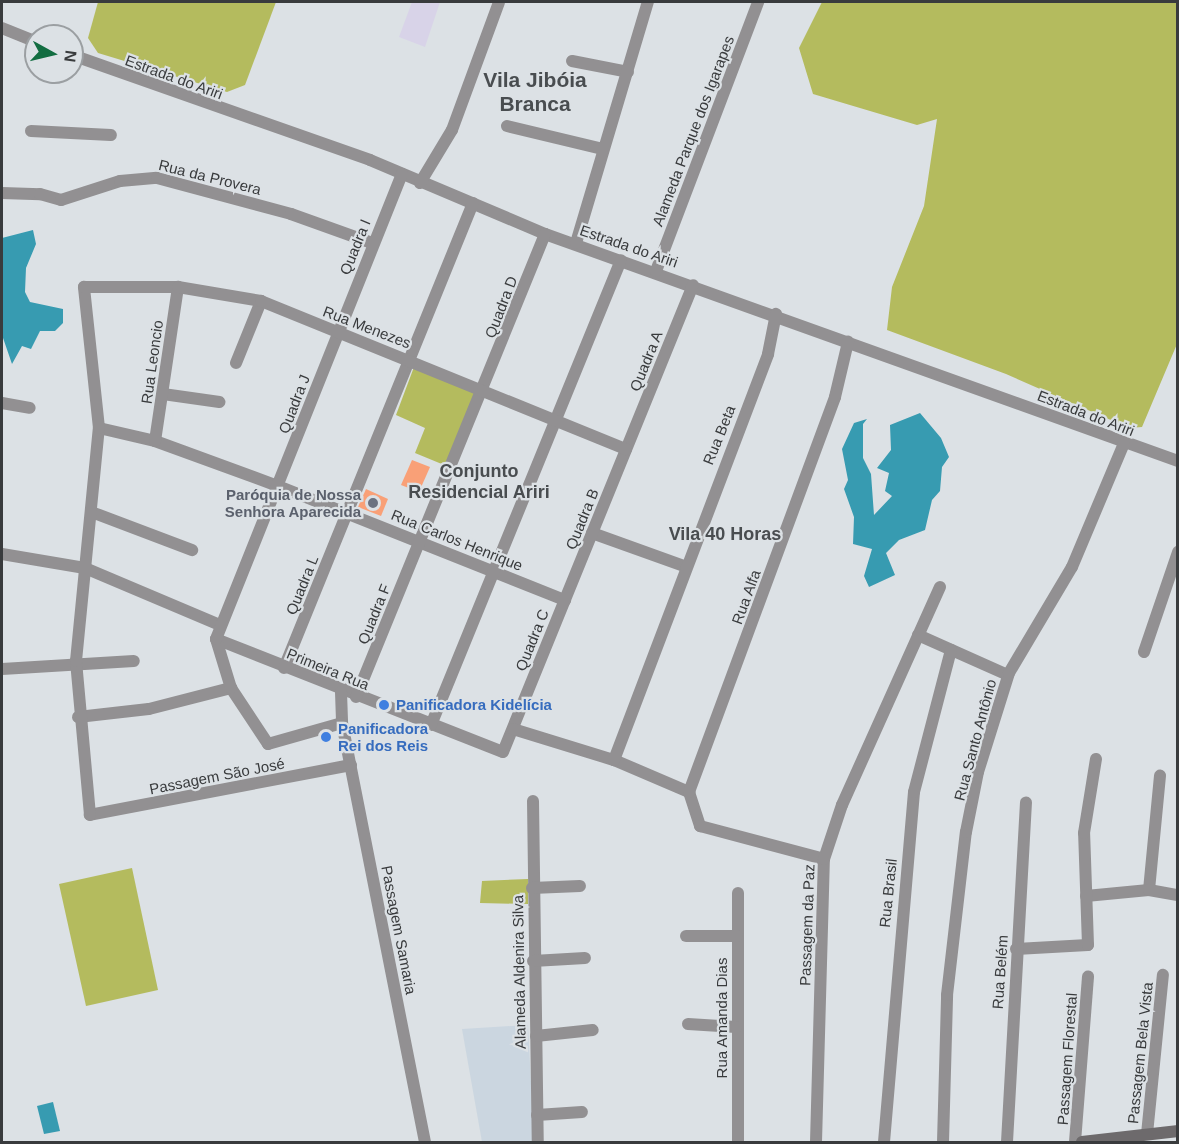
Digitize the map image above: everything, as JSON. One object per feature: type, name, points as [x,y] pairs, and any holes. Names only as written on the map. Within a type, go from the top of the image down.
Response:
[{"type":"main road","points":[[1082,1143],[1178,1131]]},
{"type":"street","points":[[420,183],[452,130],[499,2]]},
{"type":"street","points":[[576,243],[648,2]]},
{"type":"street","name":"Alameda Parque dos Igarapes","points":[[656,271],[758,2]]},
{"type":"street","points":[[2,28],[24,37]]},
{"type":"street","name":"Estrada do Ariri","points":[[84,59],[402,174],[545,234],[776,314],[1178,461]]},
{"type":"street","points":[[572,61],[628,72]]},
{"type":"street","points":[[507,126],[603,149]]},
{"type":"street","points":[[31,131],[111,135]]},
{"type":"street","name":"Quadra I","points":[[338,332],[372,243],[402,174]]},
{"type":"street","name":"Rua da Provera","points":[[2,193],[40,194],[61,200],[120,182],[157,178],[262,205],[372,243]]},
{"type":"street","points":[[347,513],[474,203]]},
{"type":"street","name":"Quadra D","points":[[420,541],[484,390],[545,234]]},
{"type":"street","points":[[431,725],[621,260]]},
{"type":"street","name":"Quadra A","points":[[626,449],[693,285]]},
{"type":"street","name":"Rua Menezes","points":[[99,428],[84,287],[178,287],[261,302],[409,359],[626,449]]},
{"type":"street","name":"Rua Leoncio","points":[[155,441],[178,287]]},
{"type":"street","points":[[236,363],[261,302]]},
{"type":"street","name":"Rua Beta","points":[[614,760],[684,566],[768,354],[776,314]]},
{"type":"street","name":"Quadra J","points":[[278,486],[338,332]]},
{"type":"street","name":"Rua Alfa","points":[[689,792],[835,397],[848,342]]},
{"type":"street","points":[[163,394],[219,402]]},
{"type":"street","points":[[2,403],[30,408]]},
{"type":"street","points":[[99,428],[94,513],[85,568],[75,661],[78,717],[171,705],[231,688]]},
{"type":"street","name":"Rua Carlos Henrique","points":[[99,428],[155,441],[278,486],[565,600]]},
{"type":"street","name":"Rua Santo Antônio","points":[[943,1143],[947,995],[966,832],[978,772],[1008,675],[1072,567],[1124,443]]},
{"type":"street","name":"Quadra B","points":[[565,600],[626,449]]},
{"type":"street","points":[[278,486],[216,639],[231,688],[268,744],[342,723]]},
{"type":"street","points":[[94,513],[192,550]]},
{"type":"street","name":"Quadra L","points":[[284,668],[347,513]]},
{"type":"street","points":[[592,533],[684,566]]},
{"type":"street","name":"Quadra F","points":[[356,697],[420,541]]},
{"type":"street","points":[[1144,652],[1178,552]]},
{"type":"street","points":[[2,554],[85,568],[220,625]]},
{"type":"street","name":"Passagem da Paz","points":[[816,1143],[824,859],[842,805],[940,588]]},
{"type":"street","name":"Quadra C","points":[[496,754],[503,753],[565,600]]},
{"type":"street","points":[[918,635],[1008,675]]},
{"type":"street","name":"Primeira Rua","points":[[216,639],[341,692],[431,725],[496,754]]},
{"type":"street","name":"Rua Brasil","points":[[884,1143],[914,792],[951,650]]},
{"type":"street","points":[[2,669],[75,661],[135,661]]},
{"type":"street","name":"Passagem Samaria","points":[[341,692],[342,723],[425,1143]]},
{"type":"street","name":"Passagem São José","points":[[78,717],[90,815],[351,765]]},
{"type":"street","points":[[513,729],[614,760],[689,792],[700,826],[824,859]]},
{"type":"street","points":[[1016,949],[1088,945],[1084,833],[1096,759]]},
{"type":"street","points":[[1149,890],[1160,776]]},
{"type":"street","name":"Alameda Aldenira Silva","points":[[533,801],[533,961],[538,1143]]},
{"type":"street","name":"Rua Belém","points":[[1007,1143],[1016,949],[1026,803]]},
{"type":"street","points":[[532,888],[580,886]]},
{"type":"street","points":[[1086,896],[1149,890],[1178,895]]},
{"type":"street","name":"Rua Amanda Dias","points":[[738,894],[736,936],[738,1143]]},
{"type":"street","points":[[686,936],[736,936]]},
{"type":"street","points":[[533,961],[585,958]]},
{"type":"street","name":"Passagem Bela Vista","points":[[1147,1134],[1162,975]]},
{"type":"street","name":"Passagem Florestal","points":[[1076,1143],[1088,977]]},
{"type":"street","points":[[688,1024],[736,1027]]},
{"type":"street","points":[[536,1036],[593,1030]]},
{"type":"street","points":[[537,1115],[582,1112]]},
{"type":"shaded area","points":[[412,2],[440,2],[425,47],[399,37]]},
{"type":"shaded area","points":[[528,1025],[534,1142],[482,1142],[462,1029]]},
{"type":"green space","points":[[98,2],[276,2],[245,85],[227,92],[98,53],[88,38]]},
{"type":"green space","points":[[822,2],[1177,2],[1177,344],[1142,427],[1129,428],[1006,374],[887,330],[892,287],[924,206],[937,119],[917,125],[813,94],[799,48]]},
{"type":"green space","points":[[414,367],[479,391],[449,467],[415,453],[425,428],[396,415]]},
{"type":"green space","points":[[132,868],[158,990],[86,1006],[59,884]]},
{"type":"green space","points":[[528,879],[528,904],[480,903],[482,881]]},
{"type":"water","points":[[33,230],[36,244],[26,268],[25,292],[30,302],[63,309],[63,323],[55,331],[40,331],[31,349],[22,346],[12,364],[2,335],[2,238]]},
{"type":"water","points":[[920,413],[941,438],[949,457],[942,467],[940,491],[932,500],[925,530],[899,540],[886,553],[895,575],[869,587],[864,576],[872,549],[853,544],[854,517],[844,489],[848,480],[842,449],[854,423],[867,419],[863,424],[863,458],[871,474],[874,515],[892,496],[885,491],[889,473],[877,468],[891,450],[890,425]]},
{"type":"water","points":[[53,1102],[60,1131],[44,1134],[37,1106]]},
{"type":"building","points":[[412,460],[430,467],[419,492],[401,485]]},
{"type":"building","name":"Paróquia de Nossa Senhora Aparecida","points":[[366,489],[388,499],[381,516],[358,507]]},
{"type":"place","name":"Paróquia de Nossa Senhora Aparecida","points":[[373,503]]},
{"type":"place","name":"Panificadora Kidelícia","points":[[384,705]]},
{"type":"place","name":"Panificadora Rei dos Reis","points":[[326,737]]},
{"type":"district","name":"Vila Jibóia Branca","points":[[535,92]]},
{"type":"district","name":"Conjunto Residencial Ariri","points":[[479,482]]},
{"type":"district","name":"Vila 40 Horas","points":[[725,534]]}]
